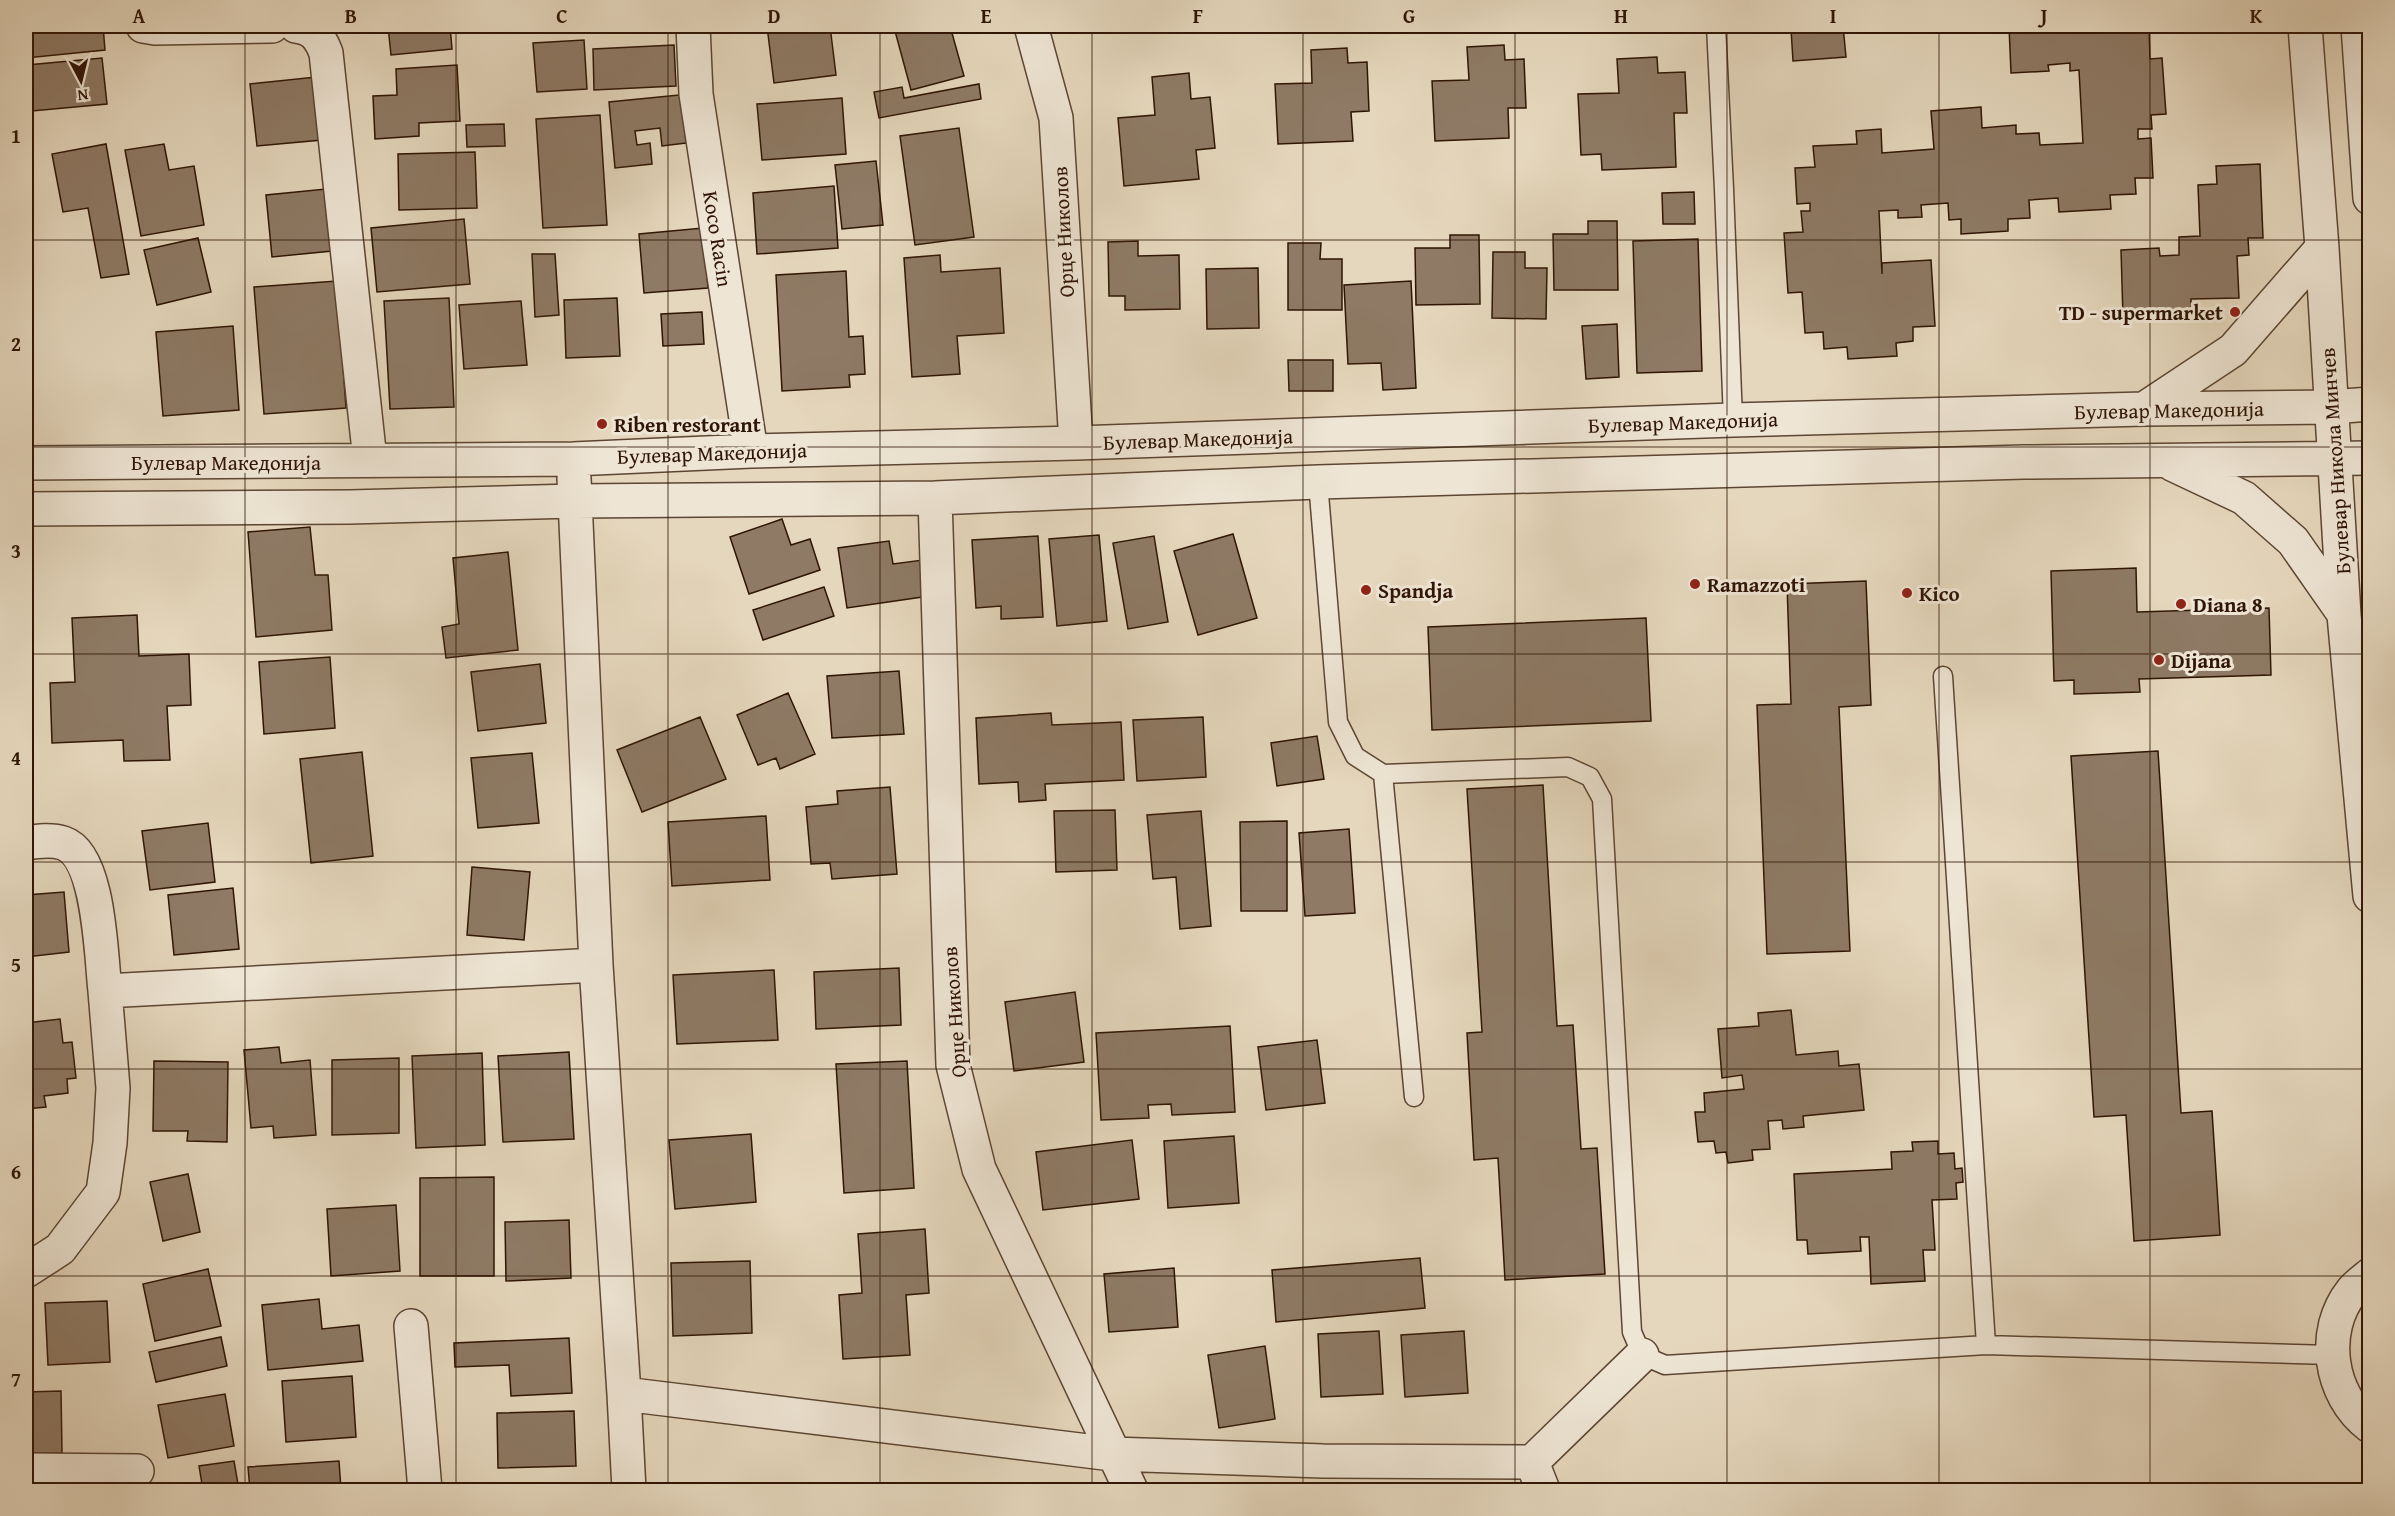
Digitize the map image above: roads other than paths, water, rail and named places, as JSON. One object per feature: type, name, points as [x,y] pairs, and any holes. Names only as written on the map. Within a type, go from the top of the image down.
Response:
[{"type":"street","points":[[143,26],[155,28],[272,26]]},
{"type":"street","points":[[296,26],[305,27],[315,33],[326,53],[370,460]]},
{"type":"street","name":"Koco Racin","points":[[693,26],[696,94],[751,451]]},
{"type":"street","name":"Орце Николов","points":[[1031,26],[1056,118],[1076,443]]},
{"type":"street","name":"Булевар Никола Минчев","points":[[2305,26],[2322,248],[2344,615],[2370,896]]},
{"type":"street","points":[[2358,26],[2370,198]]},
{"type":"street","points":[[2144,409],[2233,351],[2322,248]]},
{"type":"street","name":"Булевар Македонија","points":[[26,463],[573,459],[751,451],[1076,443],[1733,420],[2144,409],[2331,407],[2370,404]]},
{"type":"street","points":[[573,459],[596,965],[629,1491]]},
{"type":"street","name":"Булевар Македонија","points":[[26,509],[350,507],[574,501],[935,498],[1318,482],[2012,463],[2370,459]]},
{"type":"street","points":[[2165,461],[2244,498],[2293,541],[2344,615]]},
{"type":"street","name":"Орце Николов","points":[[935,498],[953,1065],[979,1169],[1131,1491]]},
{"type":"street","points":[[26,843],[48,841],[65,844],[84,861],[93,885],[113,1088],[110,1143],[103,1192],[60,1249],[26,1271]]},
{"type":"street","points":[[105,991],[596,965]]},
{"type":"street","points":[[2370,1275],[2352,1292],[2336,1322],[2332,1355],[2340,1389],[2358,1416],[2370,1425]]},
{"type":"street","points":[[411,1326],[425,1491]]},
{"type":"street","points":[[624,1394],[1112,1454],[1323,1461],[1537,1476],[1642,1355]]},
{"type":"street","points":[[26,1470],[137,1471]]},
{"type":"lane","points":[[1716,26],[1733,420]]},
{"type":"lane","points":[[1318,482],[1338,722],[1355,756],[1383,774],[1568,766],[1590,777],[1602,799],[1632,1332],[1642,1355],[1665,1365],[1986,1345],[2332,1355]]},
{"type":"lane","points":[[1943,676],[1986,1345]]},
{"type":"lane","points":[[1383,774],[1414,1097]]},
{"type":"place","name":"TD - supermarket","points":[[2235,312]]},
{"type":"place","name":"Riben restorant","points":[[602,424]]},
{"type":"place","name":"Ramazzoti","points":[[1695,584]]},
{"type":"place","name":"Spandja","points":[[1366,590]]},
{"type":"place","name":"Kico","points":[[1907,593]]},
{"type":"place","name":"Diana 8","points":[[2181,604]]},
{"type":"place","name":"Dijana","points":[[2159,660]]}]
